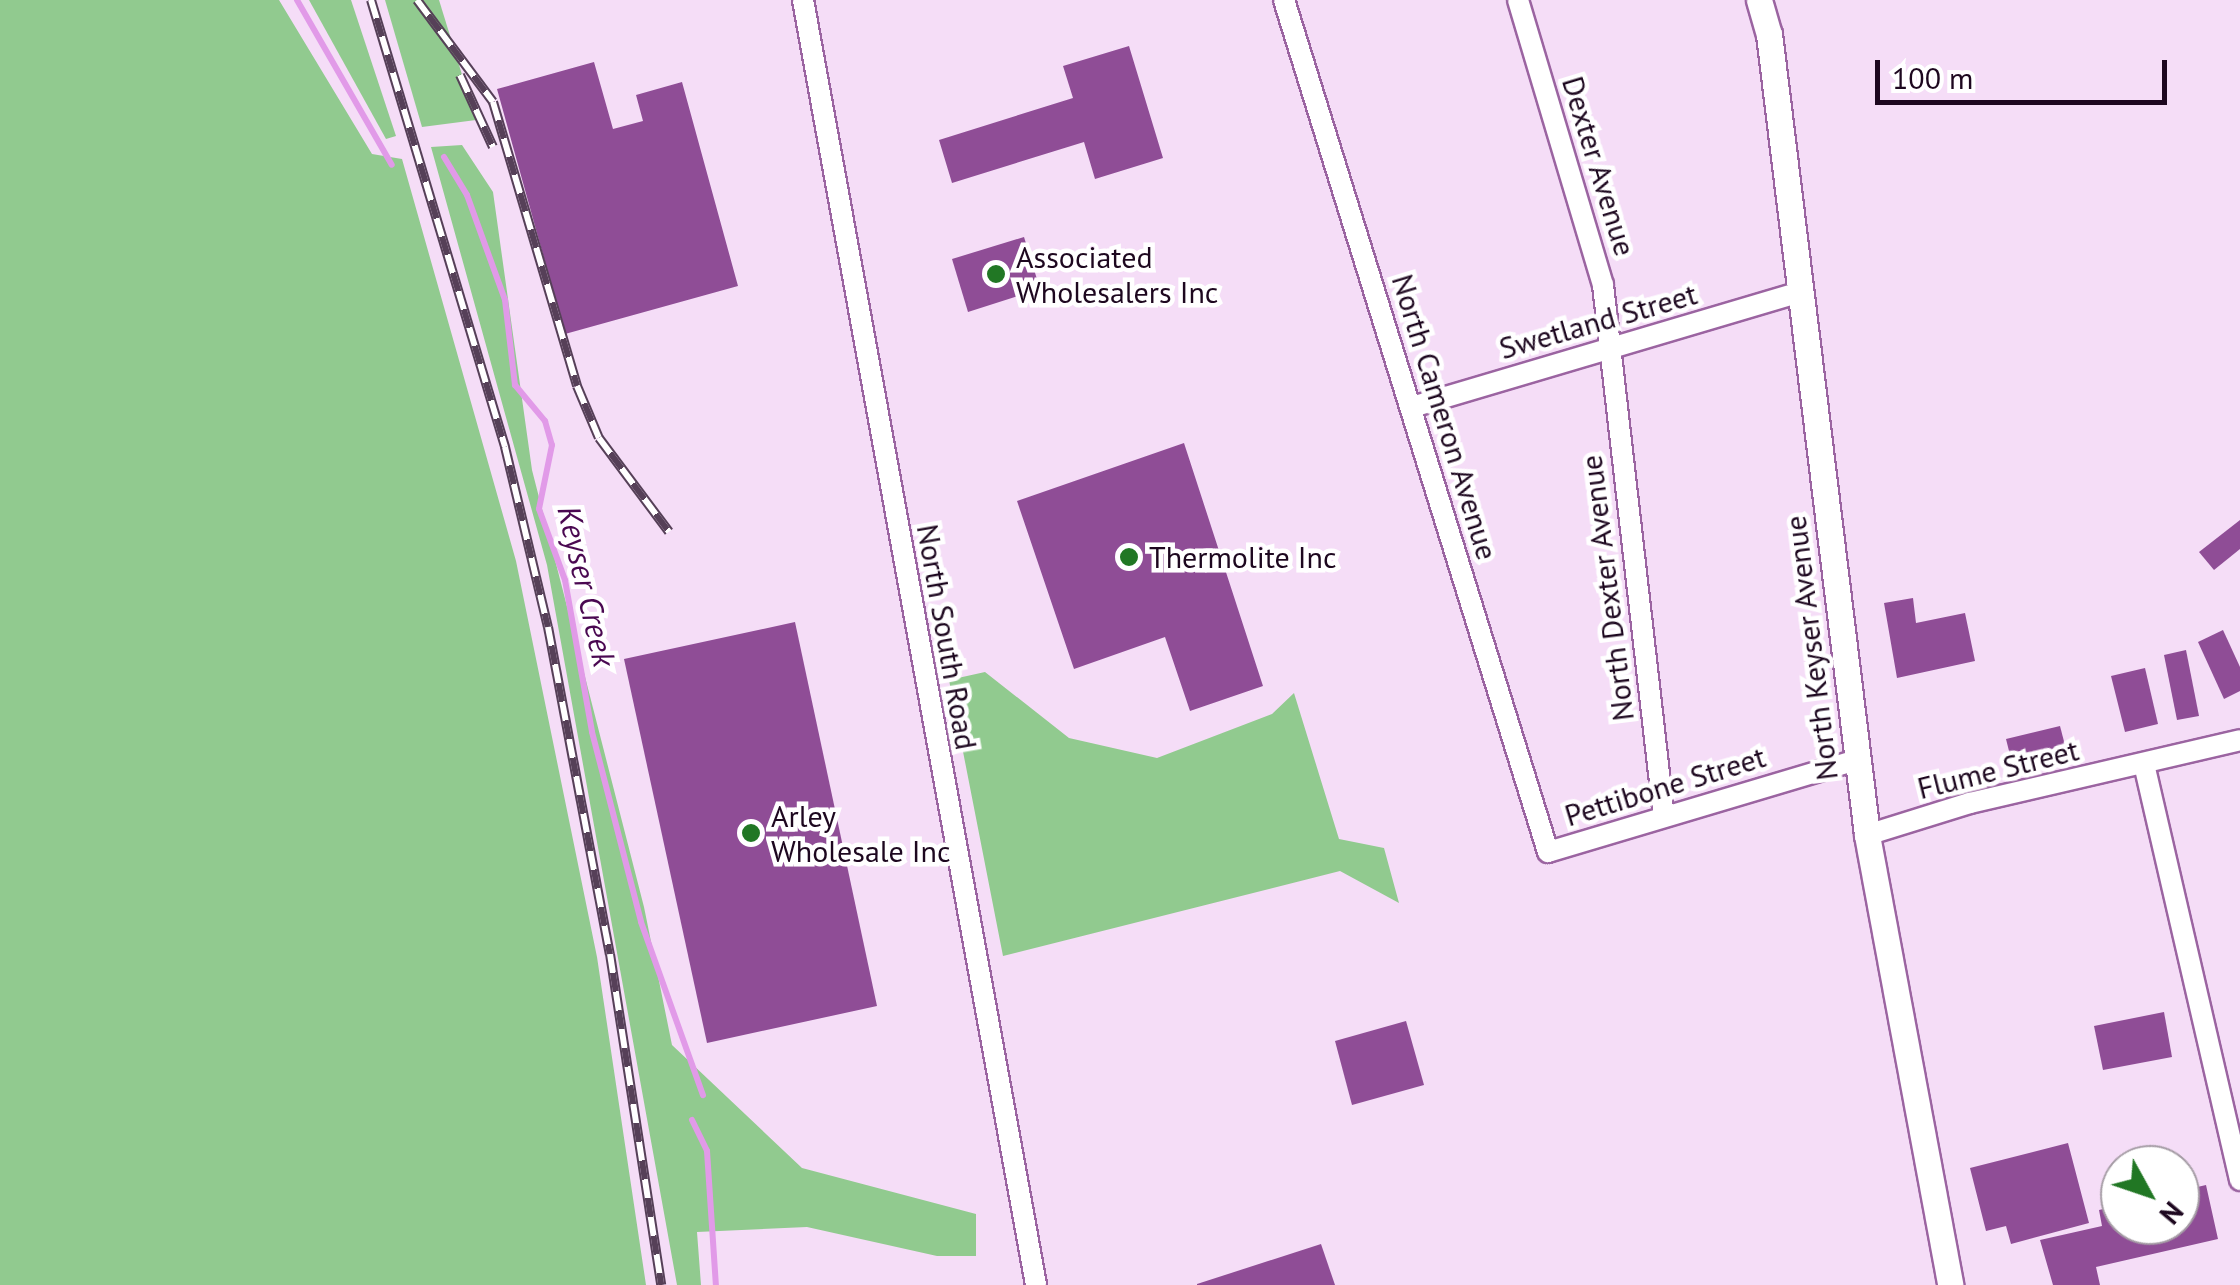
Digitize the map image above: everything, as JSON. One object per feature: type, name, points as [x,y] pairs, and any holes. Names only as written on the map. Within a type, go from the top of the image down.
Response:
[{"type":"main road","name":"North Keyser Avenue","points":[[1759,0],[1802,292],[1867,836],[1950,1285]]},
{"type":"street","name":"North South Road","points":[[803,0],[1036,1285]]},
{"type":"street","name":"North Cameron Avenue","points":[[1284,0],[1548,852]]},
{"type":"street","name":"Dexter Avenue","points":[[1518,0],[1603,285],[1609,351]]},
{"type":"street","name":"Swetland Street","points":[[1412,407],[1802,292]]},
{"type":"street","name":"North Dexter Avenue","points":[[1609,351],[1664,817]]},
{"type":"street","name":"Flume Street","points":[[1867,836],[1970,803],[2240,740]]},
{"type":"street","name":"Pettibone Street","points":[[1548,852],[1857,760]]},
{"type":"street","points":[[2144,764],[2240,1180]]},
{"type":"green space","points":[[0,0],[279,0],[372,154],[402,159],[516,561],[597,957],[646,1285],[0,1285]]},
{"type":"green space","points":[[309,0],[351,0],[396,136],[386,139]]},
{"type":"green space","points":[[385,0],[439,0],[476,120],[422,127]]},
{"type":"green space","points":[[462,145],[493,192],[532,470],[644,907],[672,1045],[802,1168],[976,1214],[976,1256],[937,1256],[807,1227],[697,1232],[701,1285],[677,1285],[547,565],[431,147]]},
{"type":"green space","points":[[985,672],[1069,738],[1157,758],[1272,714],[1294,693],[1339,839],[1384,848],[1399,903],[1340,871],[1003,956],[949,680]]},
{"type":"building","points":[[1129,46],[1163,158],[1095,179],[1084,142],[952,183],[939,140],[1073,98],[1063,66]]},
{"type":"building","points":[[594,62],[613,129],[643,121],[636,95],[682,82],[738,286],[565,334],[497,89]]},
{"type":"building","name":"Associated Wholesalers Inc","points":[[1024,237],[1040,289],[968,312],[952,259]]},
{"type":"building","name":"Thermolite Inc","points":[[1184,443],[1263,686],[1190,711],[1165,637],[1074,669],[1017,501]]},
{"type":"building","points":[[2240,520],[2240,549],[2214,570],[2199,552]]},
{"type":"building","points":[[1913,598],[1916,623],[1965,613],[1975,661],[1897,678],[1884,603]]},
{"type":"building","name":"Arley Wholesale Inc","points":[[795,622],[877,1006],[707,1043],[624,659]]},
{"type":"building","points":[[2223,630],[2240,667],[2240,691],[2224,699],[2198,642]]},
{"type":"building","points":[[2186,650],[2199,716],[2177,720],[2164,655]]},
{"type":"building","points":[[2145,668],[2158,724],[2125,732],[2111,676]]},
{"type":"building","points":[[2060,726],[2067,753],[2013,767],[2006,739]]},
{"type":"building","points":[[2164,1012],[2172,1057],[2103,1070],[2094,1026]]},
{"type":"building","points":[[1406,1021],[1424,1085],[1352,1105],[1335,1041]]},
{"type":"building","points":[[2068,1143],[2089,1223],[2011,1244],[2006,1226],[1986,1231],[1970,1168]]},
{"type":"building","points":[[2206,1185],[2218,1239],[2200,1243],[2200,1186]]},
{"type":"building","points":[[2100,1226],[2100,1245],[2192,1245],[2096,1267],[2100,1285],[2053,1285],[2040,1240]]},
{"type":"building","points":[[1321,1244],[1335,1285],[1197,1285],[1197,1284]]},
{"type":"waterway","name":"Keyser Creek","points":[[297,0],[392,165]]},
{"type":"waterway","name":"Keyser Creek","points":[[444,157],[467,195],[505,300],[515,385],[545,421],[552,445],[539,509],[565,580],[592,732],[641,922],[703,1095]]},
{"type":"waterway","name":"Keyser Creek","points":[[692,1120],[707,1151],[716,1285]]},
{"type":"railway","points":[[371,0],[505,447],[548,627],[610,954],[661,1285]]},
{"type":"railway","points":[[417,0],[493,102],[577,386],[599,438],[669,532]]},
{"type":"railway","points":[[460,75],[493,147]]},
{"type":"place","name":"Associated Wholesalers Inc","points":[[996,274]]},
{"type":"place","name":"Thermolite Inc","points":[[1129,557]]},
{"type":"place","name":"Arley Wholesale Inc","points":[[751,833]]}]
